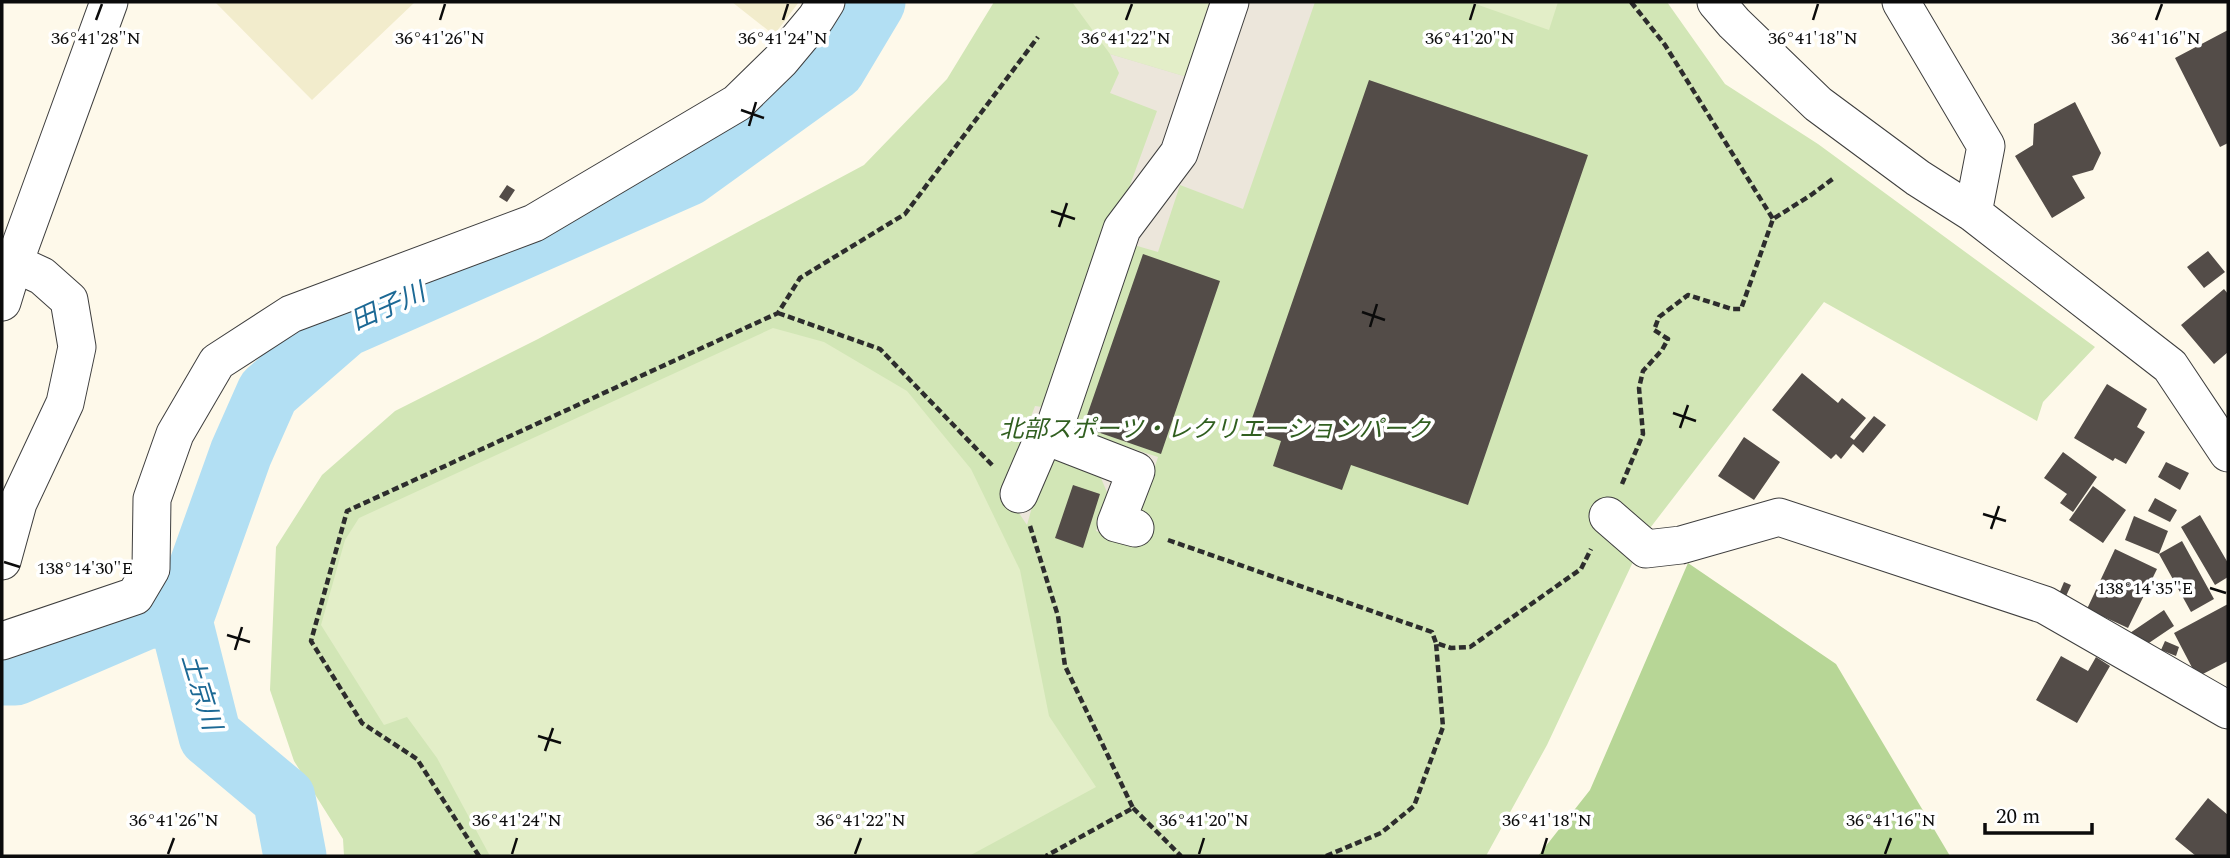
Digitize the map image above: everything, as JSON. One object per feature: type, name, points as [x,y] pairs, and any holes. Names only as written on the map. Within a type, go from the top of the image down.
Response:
[{"type":"street","points":[[2,302],[14,262],[109,2]]},
{"type":"street","points":[[2,640],[135,596],[151,569],[152,499],[175,434],[217,362],[290,314],[534,223],[737,103],[781,60],[816,18],[825,2]]},
{"type":"street","points":[[1020,494],[1041,443],[1051,438],[1122,229],[1179,153],[1230,2]]},
{"type":"street","points":[[1716,2],[1734,23],[1818,104],[1919,178],[1973,213],[2171,366],[2228,453]]},
{"type":"street","points":[[1901,2],[1986,146],[1973,213]]},
{"type":"street","points":[[2,561],[18,503],[65,403],[77,347],[69,300],[42,276],[14,262]]},
{"type":"street","points":[[1051,438],[1136,471],[1116,523],[1135,528]]},
{"type":"street","points":[[1608,516],[1646,549],[1681,545],[1779,517],[2045,605],[2228,710]]},
{"type":"path","points":[[1631,2],[1665,45],[1773,219]]},
{"type":"path","points":[[479,856],[418,759],[362,723],[311,641],[347,511],[778,313],[800,278],[905,214],[1038,37]]},
{"type":"path","points":[[1436,643],[1451,648],[1470,647],[1581,569],[1608,516],[1643,435],[1639,388],[1643,371],[1662,350],[1668,338],[1654,330],[1659,317],[1688,295],[1732,310],[1741,309],[1773,219],[1833,178]]},
{"type":"path","points":[[778,313],[880,349],[1020,494],[1058,616],[1065,666],[1133,808],[1181,856]]},
{"type":"path","points":[[1135,528],[1432,632],[1436,643],[1443,727],[1414,806],[1381,833],[1326,856]]},
{"type":"path","points":[[1046,856],[1133,808]]},
{"type":"shaded area","points":[[215,2],[415,2],[312,100]]},
{"type":"shaded area","points":[[732,2],[799,2],[774,35]]},
{"type":"shaded area","points":[[1214,2],[1315,2],[1243,209],[1180,185],[1158,252],[1127,243],[1064,426],[1158,457],[1130,542],[1096,531],[1109,497],[1098,471],[1047,453],[1027,525],[1004,491],[1035,406],[1049,408],[1157,111],[1110,93],[1119,73],[1110,54],[1187,77]]},
{"type":"green space","name":"北部スポーツ・レクリエーションパーク","points":[[994,2],[1667,2],[1725,84],[1818,144],[2095,347],[2043,402],[2037,421],[1824,302],[1647,532],[1547,745],[1486,856],[344,856],[343,839],[294,761],[270,690],[276,547],[322,475],[395,411],[538,339],[864,165],[947,79]]},
{"type":"green space","points":[[1072,2],[1214,2],[1187,77],[1110,54]]},
{"type":"green space","points":[[1470,2],[1558,2],[1549,30]]},
{"type":"green space","points":[[773,328],[824,342],[907,391],[971,469],[1020,570],[1049,716],[1096,787],[969,856],[490,856],[437,758],[407,717],[384,725],[321,625],[345,540],[359,518]]},
{"type":"green space","points":[[1688,563],[1836,664],[1950,856],[1538,856],[1590,790]]},
{"type":"building","points":[[2228,30],[2228,143],[2220,147],[2175,58]]},
{"type":"building","points":[[1369,80],[1588,155],[1468,505],[1351,465],[1342,490],[1273,466],[1281,441],[1248,430]]},
{"type":"building","points":[[2075,102],[2101,153],[2093,170],[2072,176],[2085,198],[2052,218],[2015,156],[2033,145],[2034,124]]},
{"type":"building","points":[[507,185],[515,190],[507,202],[499,197]]},
{"type":"building","points":[[2208,251],[2225,272],[2204,288],[2187,267]]},
{"type":"building","points":[[1143,254],[1220,281],[1161,454],[1083,427]]},
{"type":"building","points":[[2224,289],[2228,294],[2228,352],[2214,364],[2181,325]]},
{"type":"building","points":[[1802,373],[1838,403],[1842,398],[1866,418],[1850,437],[1854,440],[1874,416],[1886,425],[1863,453],[1853,444],[1841,459],[1836,454],[1831,459],[1772,410]]},
{"type":"building","points":[[2107,384],[2147,409],[2137,427],[2145,432],[2126,464],[2115,458],[2113,461],[2074,438]]},
{"type":"building","points":[[1744,437],[1780,462],[1754,500],[1718,476]]},
{"type":"building","points":[[2063,452],[2097,477],[2073,512],[2060,503],[2067,494],[2044,478]]},
{"type":"building","points":[[2166,462],[2189,473],[2180,490],[2158,477]]},
{"type":"building","points":[[1073,485],[1100,494],[1083,548],[1055,538]]},
{"type":"building","points":[[2093,486],[2126,510],[2103,543],[2069,520]]},
{"type":"building","points":[[2155,498],[2177,510],[2170,522],[2148,511]]},
{"type":"building","points":[[2200,515],[2228,563],[2228,577],[2215,585],[2181,527]]},
{"type":"building","points":[[2134,516],[2168,531],[2159,554],[2125,540]]},
{"type":"building","points":[[2182,541],[2214,599],[2191,612],[2159,554]]},
{"type":"building","points":[[2115,549],[2157,569],[2128,628],[2087,609]]},
{"type":"building","points":[[2064,582],[2071,585],[2063,603],[2056,601]]},
{"type":"building","points":[[2228,604],[2228,661],[2197,677],[2174,633]]},
{"type":"building","points":[[2164,610],[2174,626],[2140,649],[2130,633]]},
{"type":"building","points":[[2165,641],[2179,647],[2176,656],[2161,650]]},
{"type":"building","points":[[2061,656],[2088,671],[2096,657],[2110,666],[2077,723],[2036,700]]},
{"type":"building","points":[[2208,798],[2228,815],[2228,856],[2196,856],[2175,839]]},
{"type":"waterway","name":"田子川","points":[[181,621],[241,453],[268,392],[344,326],[687,175],[834,69],[874,2]]},
{"type":"waterway","name":"田子川","points":[[2,674],[15,674],[150,616],[181,621]]},
{"type":"waterway","name":"土京川","points":[[181,621],[210,736],[284,798],[295,856]]}]
